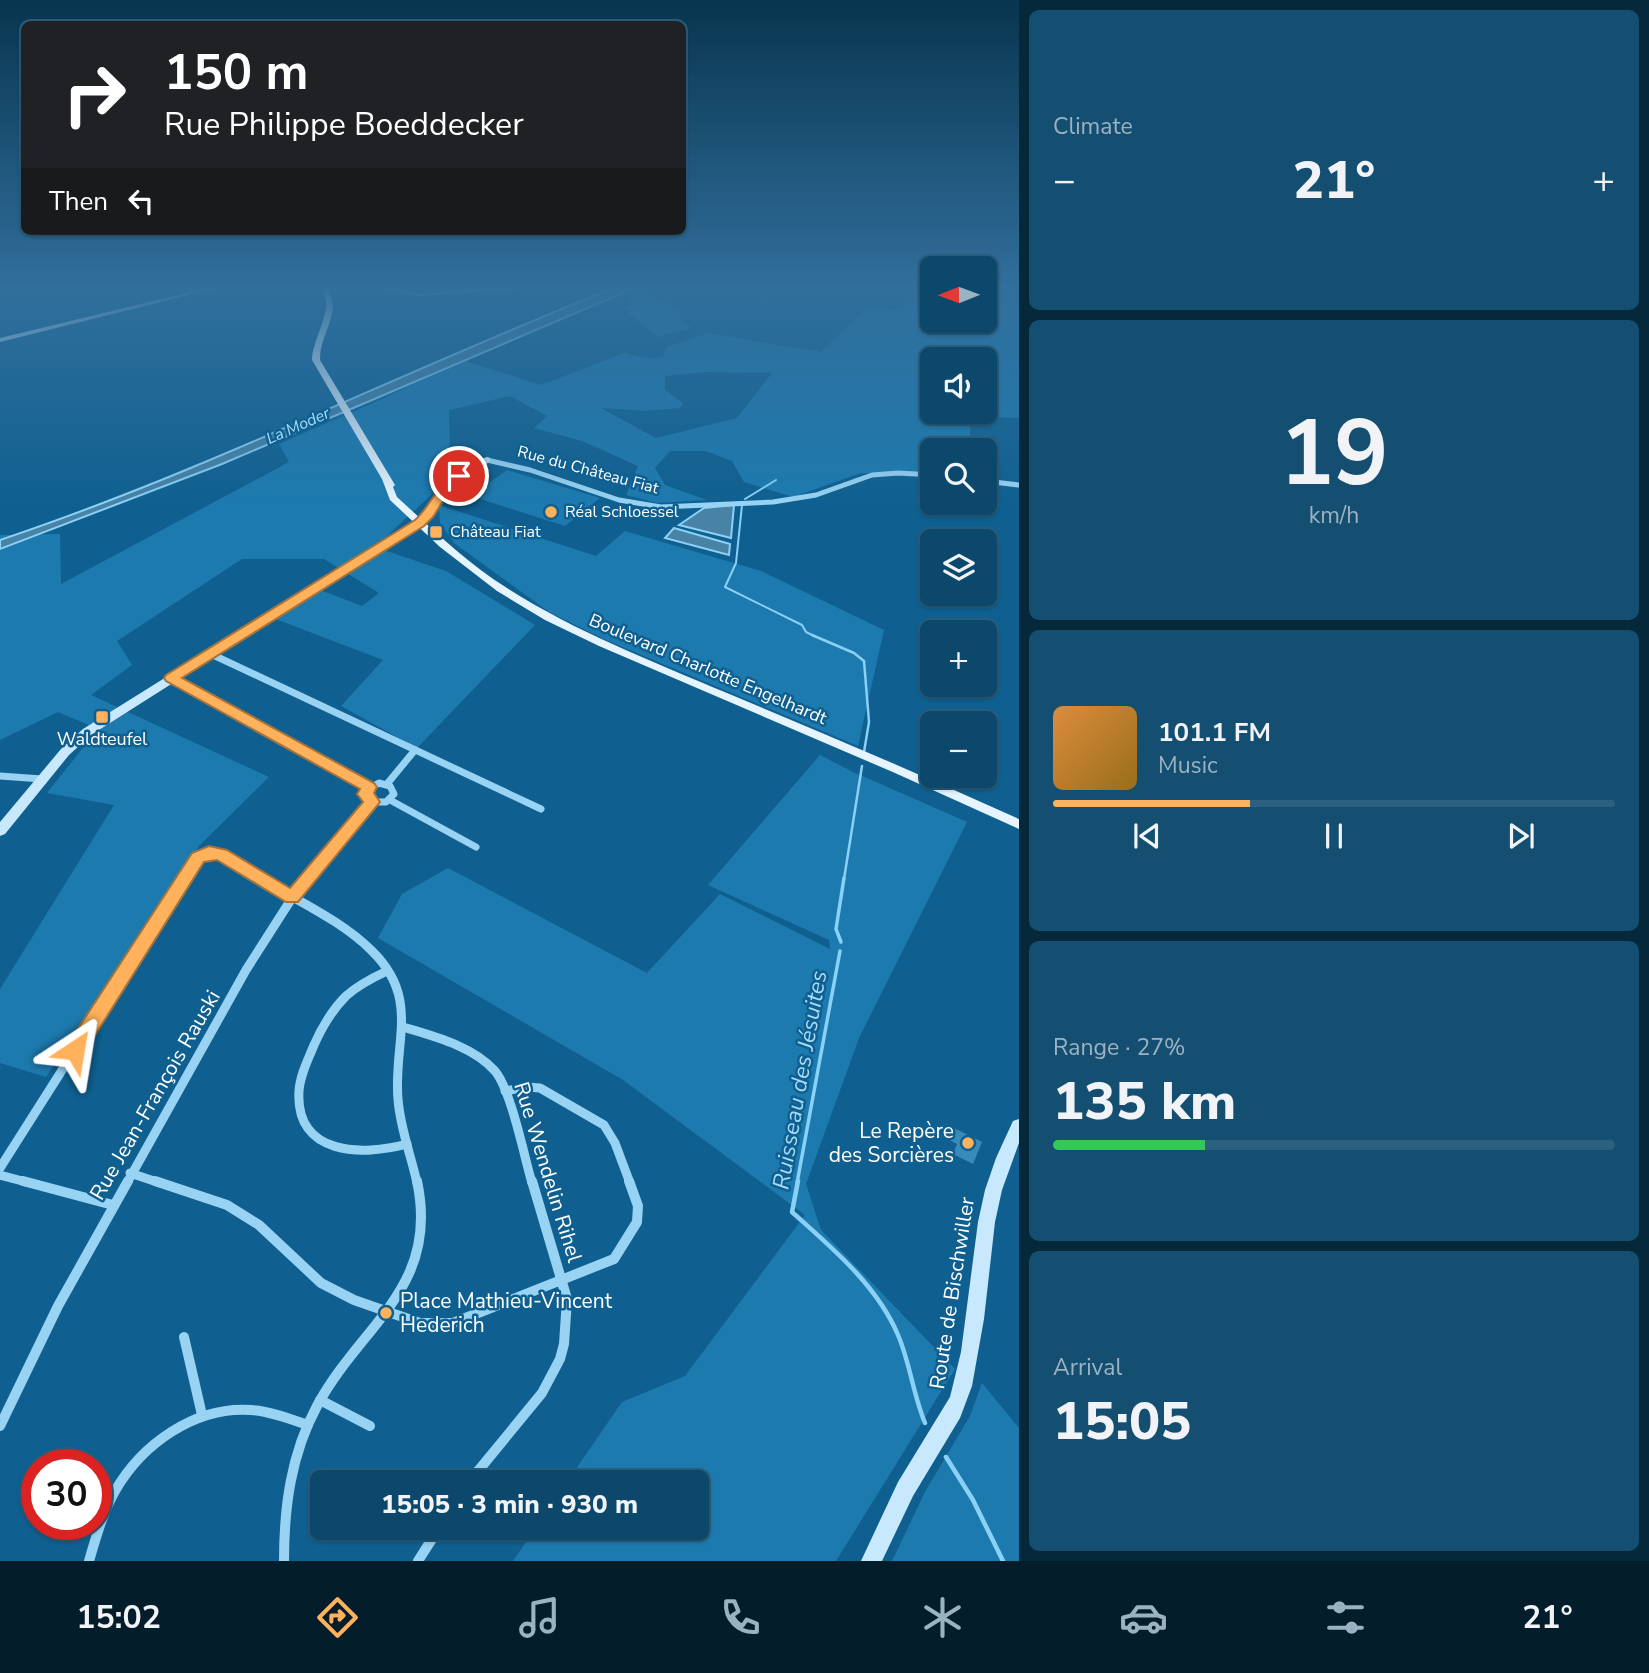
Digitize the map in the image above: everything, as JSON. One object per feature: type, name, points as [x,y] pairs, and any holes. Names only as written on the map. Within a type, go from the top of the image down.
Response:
[{"type":"main road","name":"Boulevard Charlotte Engelhardt","points":[[316,359],[386,480],[393,498],[459,558],[501,589],[579,634],[1019,824]]},
{"type":"street","name":"Rue du Château Fiat","points":[[0,831],[65,752],[86,732],[419,523],[429,514],[443,491],[459,476],[487,460],[517,466],[639,504],[661,507],[786,500],[813,496],[868,475],[895,472],[920,474]]},
{"type":"street","points":[[997,482],[1019,485]]},
{"type":"street","points":[[211,654],[541,809]]},
{"type":"street","points":[[172,678],[369,787]]},
{"type":"street","points":[[387,784],[415,750]]},
{"type":"street","points":[[0,776],[42,779]]},
{"type":"street","points":[[390,800],[394,791],[387,784],[379,783],[369,787],[365,794],[372,802],[390,800],[477,847]]},
{"type":"street","name":"Rue Jean-François Rauski","points":[[0,1426],[44,1332],[130,1173],[251,961],[292,898],[372,802]]},
{"type":"street","points":[[0,1168],[198,857],[209,852],[221,855],[355,934],[378,956],[402,1005],[403,1027],[397,1086],[400,1116],[421,1193],[424,1225],[418,1254],[405,1285],[320,1400],[308,1425],[290,1482],[284,1528],[284,1561]]},
{"type":"street","points":[[387,971],[352,988],[338,1003],[321,1029],[303,1073],[298,1094],[303,1118],[317,1137],[339,1150],[358,1154],[407,1144]]},
{"type":"street","name":"Rue Wendelin Rihel","points":[[403,1027],[430,1034],[486,1062],[496,1072],[505,1091],[567,1299],[566,1334],[560,1360],[542,1392],[478,1470]]},
{"type":"street","points":[[130,1173],[227,1205],[259,1225],[321,1283],[355,1300],[420,1323],[453,1323],[614,1259],[636,1222],[638,1206],[615,1143],[604,1125],[540,1088],[527,1087],[505,1091]]},
{"type":"street","name":"Route de Bischwiller","points":[[871,1561],[911,1478],[948,1421],[963,1388],[970,1354],[985,1224],[996,1178],[1019,1126]]},
{"type":"street","name":"Route de Bischwiller","points":[[996,1178],[1019,1139]]},
{"type":"street","points":[[0,1175],[113,1205]]},
{"type":"street","points":[[184,1337],[202,1415]]},
{"type":"street","points":[[320,1400],[370,1426]]},
{"type":"street","points":[[89,1561],[116,1490],[146,1451],[202,1415],[250,1409],[308,1425]]},
{"type":"street","points":[[418,1561],[431,1540]]},
{"type":"shaded area","points":[[609,359],[920,359],[920,424],[971,424],[970,438],[920,438],[920,475],[861,473],[793,497],[744,482],[732,461],[706,451],[670,451],[655,468],[665,485],[707,500],[657,503],[626,495],[638,466],[582,441],[534,428],[547,416],[510,396],[449,410],[450,453],[455,473],[375,547],[446,571],[535,625],[417,748],[341,706],[383,660],[273,618],[320,590],[362,606],[379,593],[324,559],[242,559],[117,641],[132,665],[91,695],[269,777],[199,846],[46,1077],[0,1063],[0,989],[114,805],[47,793],[98,729],[58,712],[0,740],[0,535],[60,534],[61,584],[289,462],[279,444],[387,397],[462,360],[541,385]],"holes":[[[705,372],[772,373],[737,418],[656,438],[601,408],[645,411],[680,408],[683,403],[665,390],[665,376]]]},
{"type":"shaded area","points":[[997,359],[1019,359],[1019,418],[997,417]]},
{"type":"shaded area","name":"Réal Schloessel","points":[[507,470],[600,498],[565,526],[471,496]]},
{"type":"shaded area","points":[[439,505],[596,556],[625,531],[761,571],[884,630],[858,746],[606,640],[549,612],[454,543],[440,523]]},
{"type":"shaded area","points":[[820,755],[967,822],[859,1038],[806,1184],[821,1230],[955,1369],[836,1561],[513,1561],[528,1540],[709,1540],[709,1470],[575,1470],[622,1402],[685,1376],[805,1215],[623,1080],[378,938],[402,894],[448,868],[647,973],[720,894],[830,949],[829,940],[708,885]]},
{"type":"shaded area","points":[[982,1383],[1019,1428],[1019,1561],[892,1561],[926,1490],[970,1416]]},
{"type":"water","name":"La Moder","points":[[444,359],[468,359],[222,464],[0,549],[0,540],[157,482]]},
{"type":"water","points":[[734,505],[731,538],[679,525],[704,508]]},
{"type":"water","points":[[674,528],[730,544],[729,555],[665,538]]},
{"type":"building","name":"Le Repère des Sorcières","points":[[946,1124],[982,1142],[973,1164],[953,1154],[957,1144],[941,1136]]},
{"type":"waterway","points":[[745,499],[776,480]]},
{"type":"waterway","name":"Ruisseau des Jésuites","points":[[742,505],[736,563],[725,587],[802,625],[806,632],[812,635]]},
{"type":"waterway","name":"Ruisseau des Jésuites","points":[[812,635],[854,653],[864,661],[869,722],[864,752]]},
{"type":"waterway","name":"Ruisseau des Jésuites","points":[[812,635],[816,637]]},
{"type":"waterway","name":"Ruisseau des Jésuites","points":[[844,879],[862,766]]},
{"type":"waterway","name":"Ruisseau des Jésuites","points":[[841,942],[836,929],[844,878]]},
{"type":"waterway","name":"Ruisseau des Jésuites","points":[[797,1183],[840,951]]},
{"type":"waterway","name":"Ruisseau des Jésuites","points":[[798,1181],[792,1212],[866,1283],[889,1317],[902,1346],[925,1423]]},
{"type":"waterway","name":"Ruisseau des Jésuites","points":[[946,1457],[973,1500],[1003,1561]]},
{"type":"place","name":"Réal Schloessel","points":[[551,512]]},
{"type":"place","name":"Château Fiat","points":[[436,532]]},
{"type":"place","name":"Waldteufel","points":[[102,717]]},
{"type":"place","name":"Le Repère des Sorcières","points":[[968,1143]]},
{"type":"place","name":"Place Mathieu-Vincent Hederich","points":[[386,1313]]},
{"type":"route","points":[[75,1050],[198,857],[209,852],[221,855],[292,898],[372,802],[365,794],[369,787],[172,678],[419,523],[436,505],[443,491],[459,476]]}]
